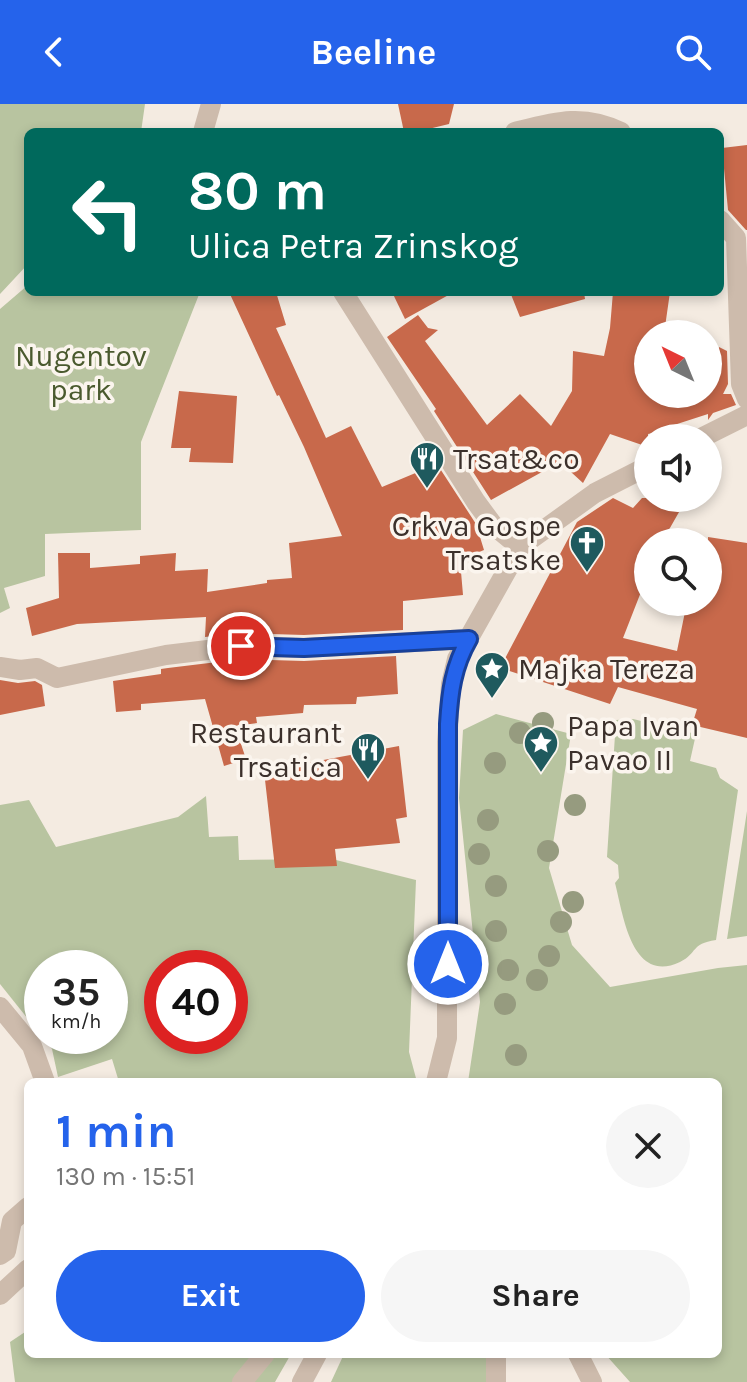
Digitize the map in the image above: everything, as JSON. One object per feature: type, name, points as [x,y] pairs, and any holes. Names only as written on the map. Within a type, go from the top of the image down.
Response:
[{"type":"street","points":[[204,128],[211,104]]},
{"type":"street","points":[[524,128],[563,111],[613,128]]},
{"type":"street","points":[[724,223],[741,234],[741,384],[747,399]]},
{"type":"street","points":[[346,296],[476,502],[493,525],[520,547]]},
{"type":"street","points":[[722,428],[747,415]]},
{"type":"street","points":[[437,1078],[447,1038],[448,724],[451,684],[457,659],[520,547],[595,493],[634,473]]},
{"type":"street","points":[[0,667],[20,670],[37,668],[57,678],[166,655],[241,646],[304,648],[469,639]]},
{"type":"street","points":[[0,1007],[32,1046],[44,1078]]},
{"type":"street","points":[[0,1255],[6,1251],[12,1221],[24,1210]]},
{"type":"street","points":[[0,1295],[24,1273]]},
{"type":"street","points":[[242,1382],[262,1358]]},
{"type":"street","points":[[302,1382],[315,1358]]},
{"type":"street","points":[[496,1358],[496,1382]]},
{"type":"street","points":[[580,1358],[592,1382]]},
{"type":"green space","points":[[0,104],[145,104],[142,128],[24,128],[24,268],[0,294]]},
{"type":"green space","name":"Nugentov park","points":[[24,288],[24,296],[198,296],[141,442],[141,530],[45,534],[45,576],[4,588],[10,608],[0,613],[0,309]]},
{"type":"green space","points":[[496,714],[571,734],[549,868],[572,945],[610,987],[747,965],[747,1382],[630,1382],[609,1358],[722,1358],[722,1078],[469,1078],[480,1002],[459,798],[463,730]]},
{"type":"green space","points":[[633,719],[696,734],[690,761],[716,768],[720,778],[738,790],[716,940],[698,946],[680,962],[663,966],[650,964],[632,942],[615,883],[619,878],[618,865],[607,857],[616,720]]},
{"type":"green space","points":[[206,796],[209,837],[238,836],[239,860],[332,859],[416,880],[409,1052],[416,1078],[118,1078],[112,1059],[58,1077],[53,1054],[128,1054],[128,950],[24,950],[24,1014],[0,984],[0,805],[29,800],[56,847],[178,817]]},
{"type":"green space","points":[[747,811],[747,936],[727,939]]},
{"type":"green space","points":[[24,1333],[24,1358],[289,1358],[275,1382],[15,1382],[10,1342]]},
{"type":"green space","points":[[342,1358],[493,1358],[497,1382],[331,1382]]},
{"type":"building","points":[[398,104],[454,104],[449,124],[432,128],[403,128]]},
{"type":"building","points":[[747,145],[747,230],[728,210],[724,148]]},
{"type":"building","points":[[231,296],[277,296],[286,325],[276,328],[326,438],[351,426],[382,487],[437,464],[476,524],[484,550],[460,560],[463,595],[403,601],[403,630],[304,635],[241,633],[205,637],[206,617],[77,624],[32,636],[26,608],[59,598],[58,553],[90,553],[90,568],[140,564],[140,556],[176,553],[175,571],[208,569],[207,592],[292,578],[289,543],[342,536],[304,447]]},
{"type":"building","points":[[394,296],[447,296],[405,319]]},
{"type":"building","points":[[512,296],[585,296],[585,299],[520,317]]},
{"type":"building","points":[[613,296],[669,296],[666,320],[634,320],[634,408],[722,408],[722,348],[727,351],[728,384],[723,394],[731,394],[736,405],[713,413],[708,420],[708,414],[677,424],[634,424],[634,442],[610,434],[583,483],[560,462],[491,500],[434,411],[436,409],[387,337],[418,315],[428,328],[438,330],[425,341],[487,425],[520,394],[551,426],[572,391],[573,351],[604,356]]},
{"type":"building","points":[[179,391],[237,396],[233,463],[189,462],[191,448],[171,448]]},
{"type":"building","points":[[613,498],[634,507],[634,512],[679,512],[670,528],[634,528],[634,610],[623,638],[677,651],[684,616],[722,616],[722,539],[747,543],[747,738],[692,725],[697,709],[618,687],[610,704],[500,668],[577,522]]},
{"type":"building","points":[[396,656],[398,694],[357,697],[356,704],[304,705],[303,713],[256,717],[257,723],[235,726],[246,759],[224,766],[205,699],[141,704],[141,710],[116,712],[113,681],[161,674],[161,669],[242,659],[304,661]]},
{"type":"building","points":[[0,680],[18,683],[35,681],[42,685],[45,706],[0,715]]},
{"type":"building","points":[[399,746],[407,817],[396,819],[400,843],[335,849],[337,866],[275,868],[264,771]]},
{"type":"place","name":"Trsat&co","points":[[427,490]]},
{"type":"place","name":"Crkva Gospe Trsatske","points":[[587,574]]},
{"type":"place","name":"Majka Tereza","points":[[492,700]]},
{"type":"place","name":"Papa Ivan Pavao II","points":[[541,774]]},
{"type":"place","name":"Restaurant Trsatica","points":[[368,781]]},
{"type":"route","points":[[241,646],[304,648],[469,639],[457,659],[451,684],[448,724],[448,964]]}]
